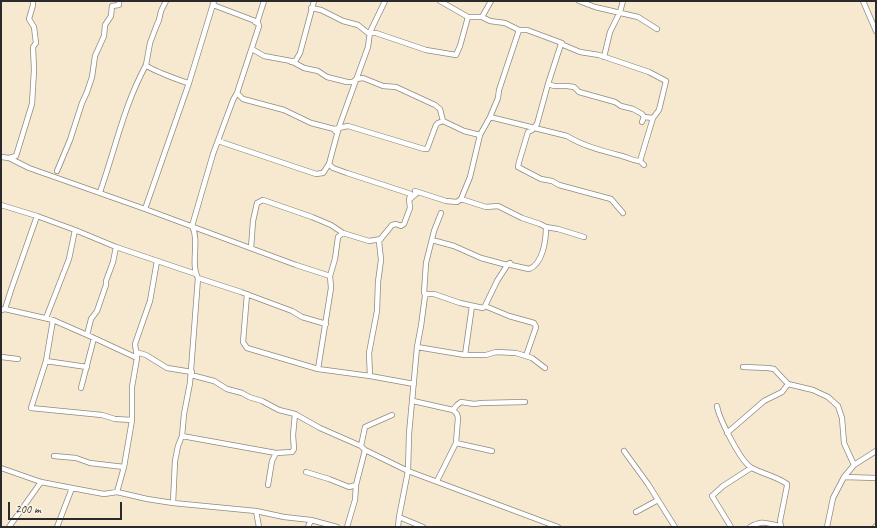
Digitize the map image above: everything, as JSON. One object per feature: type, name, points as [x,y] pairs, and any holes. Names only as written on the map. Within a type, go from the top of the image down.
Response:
[{"type":"street","points":[[9,158],[16,156],[32,104],[34,70],[33,47],[36,43],[34,26],[29,19],[33,1]]},
{"type":"street","points":[[57,178],[60,177],[57,171],[70,140],[92,77],[95,56],[104,36],[105,25],[111,16],[112,6],[119,5],[119,1]]},
{"type":"street","points":[[100,192],[127,107],[136,84],[146,65],[150,43],[166,1]]},
{"type":"street","points":[[173,503],[175,461],[182,436],[195,337],[197,276],[195,233],[192,226],[218,141],[252,49],[259,26],[257,23],[264,1]]},
{"type":"street","points":[[291,62],[296,60],[299,56],[314,1]]},
{"type":"street","points":[[218,141],[316,174],[324,173],[368,47],[370,33],[384,1]]},
{"type":"street","points":[[440,1],[468,17],[482,17],[490,21],[507,23],[519,30],[524,29],[543,35],[580,52],[595,54],[649,72],[666,81],[659,110],[654,118],[642,163],[625,156],[598,150],[577,142],[567,136],[490,118]]},
{"type":"street","points":[[482,17],[491,1]]},
{"type":"street","points":[[579,1],[595,7],[638,17],[657,29]]},
{"type":"street","points":[[604,57],[610,32],[620,12],[623,1]]},
{"type":"street","points":[[863,1],[876,31]]},
{"type":"street","points":[[145,209],[189,83],[213,5],[257,23]]},
{"type":"street","points":[[311,8],[321,10],[343,21],[358,25],[370,33],[426,50],[456,55],[468,17]]},
{"type":"street","points":[[409,199],[416,194],[415,191],[448,201],[457,202],[461,199],[470,177],[480,135],[490,118],[498,98],[499,90],[519,30]]},
{"type":"street","points":[[561,44],[538,121],[528,132],[518,167],[541,179],[610,199],[623,213]]},
{"type":"street","points":[[252,49],[264,56],[291,62],[308,69],[318,71],[327,77],[347,82],[353,82],[356,79],[363,78],[383,86],[396,87],[435,105],[440,109],[443,121]]},
{"type":"street","points":[[146,65],[148,68],[161,72],[179,81],[189,83]]},
{"type":"street","points":[[548,84],[554,86],[562,85],[574,87],[579,92],[616,102],[625,108],[633,109],[642,114],[643,120],[654,118]]},
{"type":"street","points":[[237,93],[243,100],[284,110],[316,124],[334,129],[338,134]]},
{"type":"street","points":[[334,129],[348,126],[419,148],[427,149],[436,125],[443,121],[480,135]]},
{"type":"street","points":[[1,157],[9,158],[29,168],[100,192],[296,265],[330,276]]},
{"type":"street","points":[[328,164],[333,168],[411,194],[409,199],[410,208],[404,224],[400,226],[396,224],[392,225],[380,242],[381,260],[378,282],[377,311],[369,353],[370,376]]},
{"type":"street","points":[[41,171],[57,171]]},
{"type":"street","points":[[461,199],[486,207],[498,206],[522,218],[546,227],[584,237]]},
{"type":"street","points":[[251,248],[253,222],[257,203],[263,200],[312,217],[331,225],[343,233],[369,241],[381,239]]},
{"type":"street","points":[[1,205],[37,216],[116,247],[326,324]]},
{"type":"street","points":[[441,213],[426,263],[424,293],[434,294],[472,306],[483,308],[485,306],[504,315],[535,324],[536,327],[526,356]]},
{"type":"street","points":[[37,216],[3,310],[53,320],[137,358]]},
{"type":"street","points":[[432,240],[454,246],[481,258],[507,265],[510,263],[511,265],[531,269],[538,262],[544,246],[546,227]]},
{"type":"street","points":[[46,318],[69,259],[75,230]]},
{"type":"street","points":[[318,369],[332,288],[330,276],[338,237],[343,233]]},
{"type":"street","points":[[87,335],[91,319],[97,310],[106,285],[116,247]]},
{"type":"street","points":[[117,492],[124,467],[132,420],[132,387],[137,358],[135,344],[150,302],[157,261]]},
{"type":"street","points":[[485,306],[497,281],[507,265]]},
{"type":"street","points":[[247,294],[244,345],[254,350],[318,369],[414,384]]},
{"type":"street","points":[[398,527],[408,471],[409,434],[417,347],[422,326],[424,300],[428,294]]},
{"type":"street","points":[[465,355],[472,306]]},
{"type":"street","points":[[53,320],[46,362],[32,408],[102,415],[132,420]]},
{"type":"street","points":[[81,388],[94,338]]},
{"type":"street","points":[[417,347],[465,355],[486,355],[496,352],[516,353],[532,358],[545,368]]},
{"type":"street","points":[[125,352],[137,352],[168,368],[191,373],[214,381],[231,391],[242,393],[279,410],[295,414],[408,471],[558,527]]},
{"type":"street","points":[[1,357],[18,359]]},
{"type":"street","points":[[46,362],[87,367]]},
{"type":"street","points":[[743,367],[774,369],[788,384],[813,390],[828,397],[838,406],[842,418],[844,443],[854,465]]},
{"type":"street","points":[[727,433],[764,401],[782,392],[788,384]]},
{"type":"street","points":[[413,401],[453,410],[457,414],[456,443],[437,481]]},
{"type":"street","points":[[453,410],[461,402],[474,404],[524,402]]},
{"type":"street","points":[[717,406],[727,433],[746,464],[787,484],[780,521],[781,526],[758,522],[750,527]]},
{"type":"street","points":[[182,436],[276,453],[292,452],[294,448],[293,434],[295,414]]},
{"type":"street","points":[[347,527],[355,500],[365,427],[392,415]]},
{"type":"street","points":[[456,443],[492,451]]},
{"type":"street","points":[[827,527],[833,498],[844,477],[854,465],[876,451]]},
{"type":"street","points":[[624,452],[658,500],[674,527]]},
{"type":"street","points":[[268,485],[272,462],[276,453]]},
{"type":"street","points":[[54,456],[76,458],[90,463],[124,467]]},
{"type":"street","points":[[1,468],[40,482],[104,494],[117,492],[147,500],[256,511],[284,517],[311,520],[337,527]]},
{"type":"street","points":[[731,527],[712,496],[723,486],[752,468]]},
{"type":"street","points":[[306,472],[349,487],[356,486]]},
{"type":"street","points":[[844,477],[876,478]]},
{"type":"street","points":[[9,527],[40,482]]},
{"type":"street","points":[[58,527],[72,488]]},
{"type":"street","points":[[636,512],[658,500]]},
{"type":"street","points":[[256,511],[259,527]]},
{"type":"street","points":[[399,517],[423,527]]},
{"type":"street","points":[[308,527],[311,520]]}]
